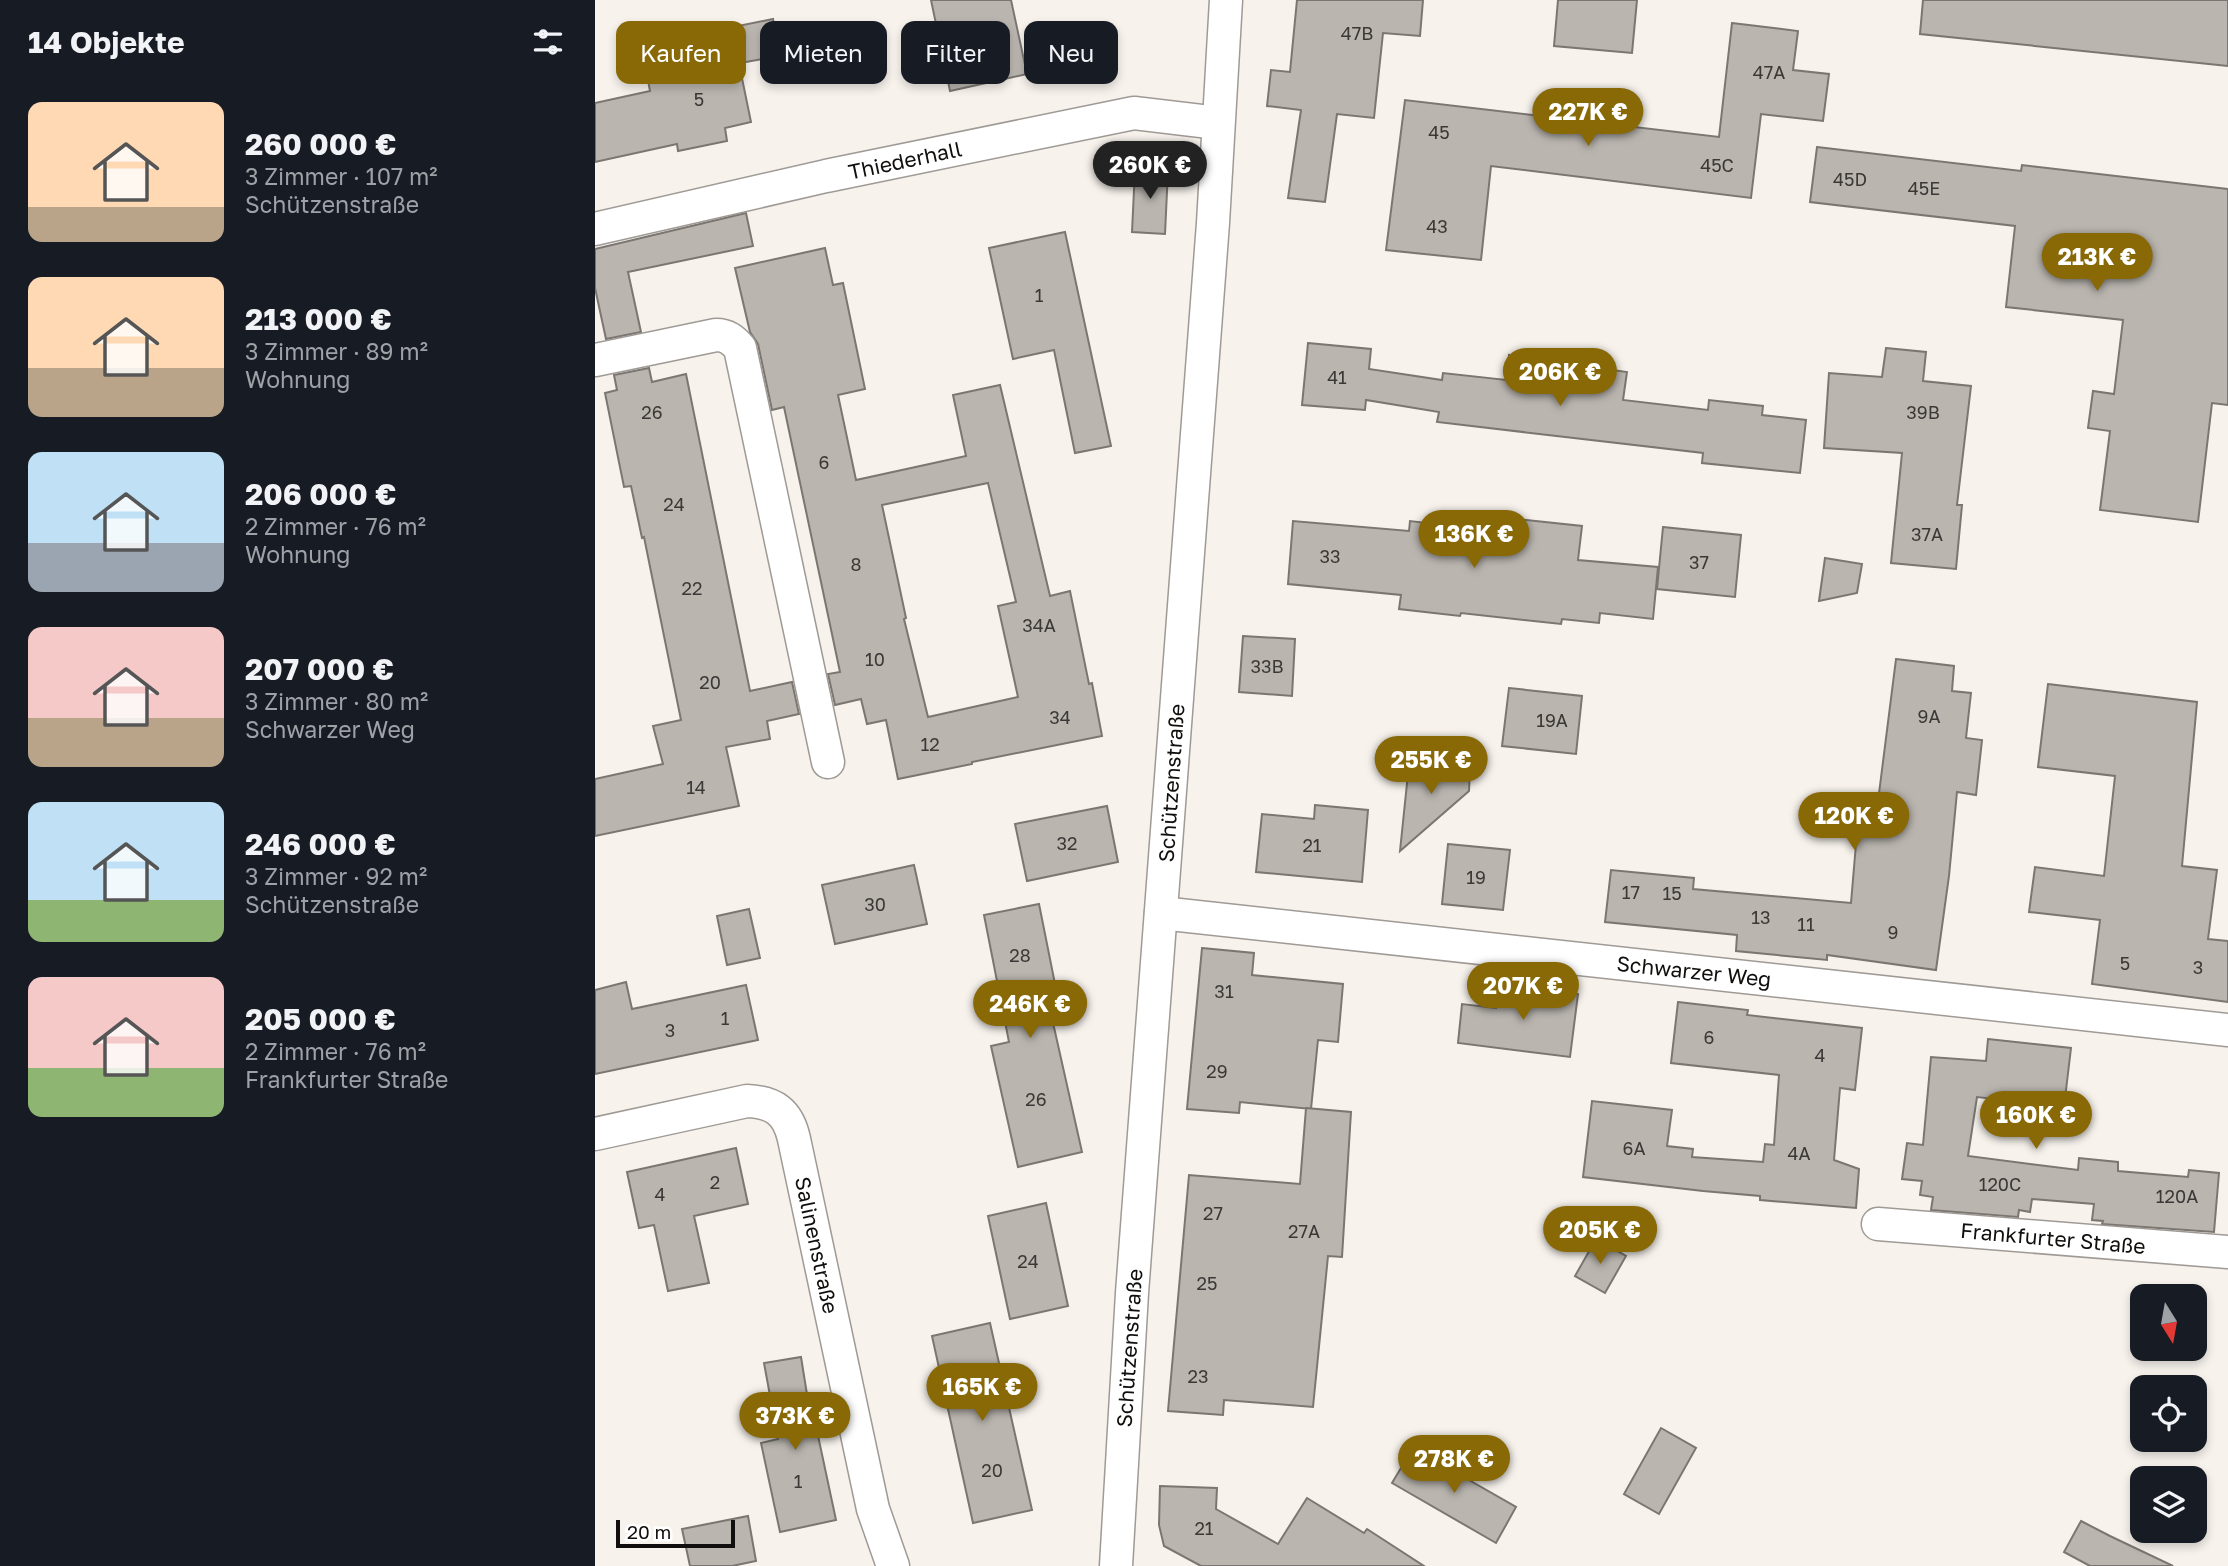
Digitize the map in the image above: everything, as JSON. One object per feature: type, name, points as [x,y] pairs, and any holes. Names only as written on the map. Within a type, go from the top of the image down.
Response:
[{"type":"street","name":"Schützenstraße","points":[[1116,1566],[1132,1293],[1212,236],[1226,0]]},
{"type":"street","name":"Thiederhall","points":[[595,229],[826,176],[1134,113],[1218,123]]},
{"type":"street","points":[[595,360],[716,335],[733,339],[740,348],[828,762]]},
{"type":"street","name":"Schwarzer Weg","points":[[1161,913],[2228,1030]]},
{"type":"street","name":"Salinenstraße","points":[[595,1134],[747,1101],[769,1105],[786,1117],[791,1125],[873,1509],[893,1566]]},
{"type":"street","name":"Frankfurter Straße","points":[[1878,1224],[2228,1252]]},
{"type":"building","points":[[931,0],[1011,0],[1024,60],[1024,75],[1010,78],[1010,21],[935,21]]},
{"type":"building","points":[[1297,0],[1423,0],[1420,36],[1383,33],[1374,118],[1337,114],[1325,202],[1288,198],[1301,110],[1267,106],[1271,70],[1290,72]]},
{"type":"building","points":[[1558,0],[1637,0],[1632,53],[1554,46]]},
{"type":"building","points":[[1923,0],[2228,0],[2228,66],[1920,34]]},
{"type":"building","points":[[760,22],[760,60],[746,62],[746,24]]},
{"type":"building","points":[[1732,23],[1798,31],[1793,70],[1829,74],[1823,121],[1761,114],[1751,198],[1491,166],[1481,260],[1386,250],[1405,100],[1719,137]]},
{"type":"building","points":[[649,84],[743,84],[751,122],[725,128],[727,141],[678,151],[677,144],[595,162],[595,103],[650,91]]},
{"type":"building","points":[[949,84],[982,84],[950,91]]},
{"type":"building","points":[[1817,147],[2021,171],[2022,165],[2228,189],[2228,405],[2212,403],[2198,522],[2100,510],[2110,431],[2088,428],[2093,391],[2114,394],[2123,320],[2006,307],[2015,226],[1810,202]]},
{"type":"building","points":[[1135,169],[1168,170],[1165,234],[1132,232]]},
{"type":"building","points":[[746,213],[753,246],[628,272],[641,332],[606,339],[595,288],[595,249]]},
{"type":"building","points":[[1065,232],[1111,446],[1075,453],[1054,350],[1013,359],[989,248]]},
{"type":"building","points":[[825,248],[833,285],[843,283],[865,389],[838,395],[856,480],[966,456],[953,395],[1000,385],[1050,596],[1070,591],[1102,736],[898,779],[886,720],[867,724],[861,699],[835,705],[828,674],[840,672],[784,407],[772,410],[758,344],[750,332],[735,268]],"holes":[[[988,483],[1016,602],[998,606],[1018,697],[928,717],[904,619],[906,618],[882,505]]]},
{"type":"building","points":[[1308,343],[1371,349],[1369,369],[1442,380],[1443,373],[1506,380],[1509,355],[1627,372],[1623,400],[1708,410],[1709,400],[1763,406],[1762,415],[1806,420],[1800,473],[1702,463],[1703,453],[1437,422],[1439,412],[1366,400],[1365,410],[1302,405]]},
{"type":"building","points":[[1886,348],[1926,352],[1923,381],[1971,386],[1957,505],[1962,505],[1956,569],[1891,563],[1902,453],[1824,448],[1829,373],[1882,377]]},
{"type":"building","points":[[649,368],[652,382],[686,374],[750,691],[792,682],[799,714],[767,721],[770,739],[726,747],[739,806],[595,836],[595,779],[663,764],[653,726],[681,720],[644,537],[642,538],[631,486],[624,487],[605,393],[617,390],[614,375]]},
{"type":"building","points":[[1497,517],[1582,526],[1578,560],[1658,567],[1653,619],[1600,613],[1599,623],[1562,619],[1561,624],[1461,613],[1460,616],[1399,609],[1401,595],[1288,584],[1293,521],[1409,531],[1410,521],[1495,531]]},
{"type":"building","points":[[1663,527],[1741,535],[1735,597],[1657,589]]},
{"type":"building","points":[[1825,558],[1862,564],[1857,593],[1819,601]]},
{"type":"building","points":[[1243,636],[1295,639],[1292,696],[1239,692]]},
{"type":"building","points":[[1896,659],[1954,666],[1952,691],[1971,693],[1966,738],[1982,740],[1976,795],[1957,792],[1936,970],[1827,955],[1827,960],[1736,951],[1737,935],[1605,922],[1611,870],[1694,878],[1693,889],[1851,903],[1857,832],[1874,833]]},
{"type":"building","points":[[2048,684],[2197,702],[2182,866],[2217,870],[2208,939],[2228,941],[2228,1002],[2092,984],[2100,920],[2029,912],[2035,867],[2104,876],[2115,776],[2038,767]]},
{"type":"building","points":[[1509,688],[1582,696],[1576,754],[1502,746]]},
{"type":"building","points":[[1409,764],[1470,768],[1469,791],[1400,851]]},
{"type":"building","points":[[1315,805],[1368,810],[1362,882],[1256,872],[1262,814],[1314,819]]},
{"type":"building","points":[[1107,806],[1118,862],[1027,881],[1015,824]]},
{"type":"building","points":[[1448,844],[1510,850],[1503,910],[1442,904]]},
{"type":"building","points":[[914,865],[927,924],[835,944],[822,885]]},
{"type":"building","points":[[1039,904],[1057,994],[1047,996],[1082,1152],[1018,1167],[991,1046],[1009,1042],[984,915]]},
{"type":"building","points":[[749,909],[760,958],[727,965],[717,916]]},
{"type":"building","points":[[1202,948],[1254,953],[1252,975],[1343,984],[1338,1042],[1318,1040],[1311,1109],[1240,1102],[1239,1113],[1187,1109]]},
{"type":"building","points":[[626,982],[632,1009],[746,985],[758,1040],[595,1074],[595,990]]},
{"type":"building","points":[[1499,984],[1578,994],[1570,1057],[1458,1043],[1462,1004],[1496,1008]]},
{"type":"building","points":[[1678,1002],[1748,1010],[1747,1015],[1862,1028],[1855,1090],[1840,1088],[1834,1160],[1859,1169],[1856,1208],[1760,1200],[1760,1196],[1583,1177],[1592,1101],[1672,1110],[1667,1146],[1693,1149],[1692,1157],[1763,1162],[1765,1144],[1774,1145],[1779,1075],[1671,1063]]},
{"type":"building","points":[[1988,1039],[2071,1048],[2064,1107],[1977,1097],[1968,1156],[2078,1170],[2079,1158],[2118,1162],[2118,1171],[2188,1177],[2189,1170],[2219,1173],[2214,1232],[2102,1224],[2103,1221],[2092,1220],[2094,1204],[2032,1199],[2030,1212],[2019,1210],[2018,1217],[1931,1210],[1933,1197],[1920,1195],[1922,1181],[1902,1179],[1907,1143],[1923,1145],[1931,1057],[1986,1061]]},
{"type":"building","points":[[1306,1108],[1351,1112],[1342,1257],[1328,1256],[1313,1407],[1224,1400],[1223,1415],[1168,1411],[1189,1175],[1300,1184]]},
{"type":"building","points":[[736,1148],[748,1204],[694,1216],[709,1283],[668,1291],[654,1225],[639,1228],[627,1172]]},
{"type":"building","points":[[1046,1203],[1068,1306],[1010,1319],[988,1216]]},
{"type":"building","points":[[1596,1239],[1626,1256],[1605,1293],[1575,1276]]},
{"type":"building","points":[[990,1323],[1032,1510],[973,1523],[932,1336]]},
{"type":"building","points":[[801,1357],[813,1432],[817,1431],[836,1520],[780,1532],[761,1443],[778,1439],[764,1363]]},
{"type":"building","points":[[1661,1428],[1696,1448],[1659,1514],[1624,1494]]},
{"type":"building","points":[[1413,1448],[1516,1507],[1496,1543],[1392,1483]]},
{"type":"building","points":[[1160,1486],[1217,1488],[1216,1509],[1278,1544],[1307,1498],[1364,1533],[1367,1529],[1424,1566],[1201,1566],[1164,1546],[1159,1525]]},
{"type":"building","points":[[748,1516],[756,1561],[732,1566],[690,1566],[682,1529]]},
{"type":"building","points":[[2081,1521],[2173,1566],[2090,1566],[2064,1552]]}]
